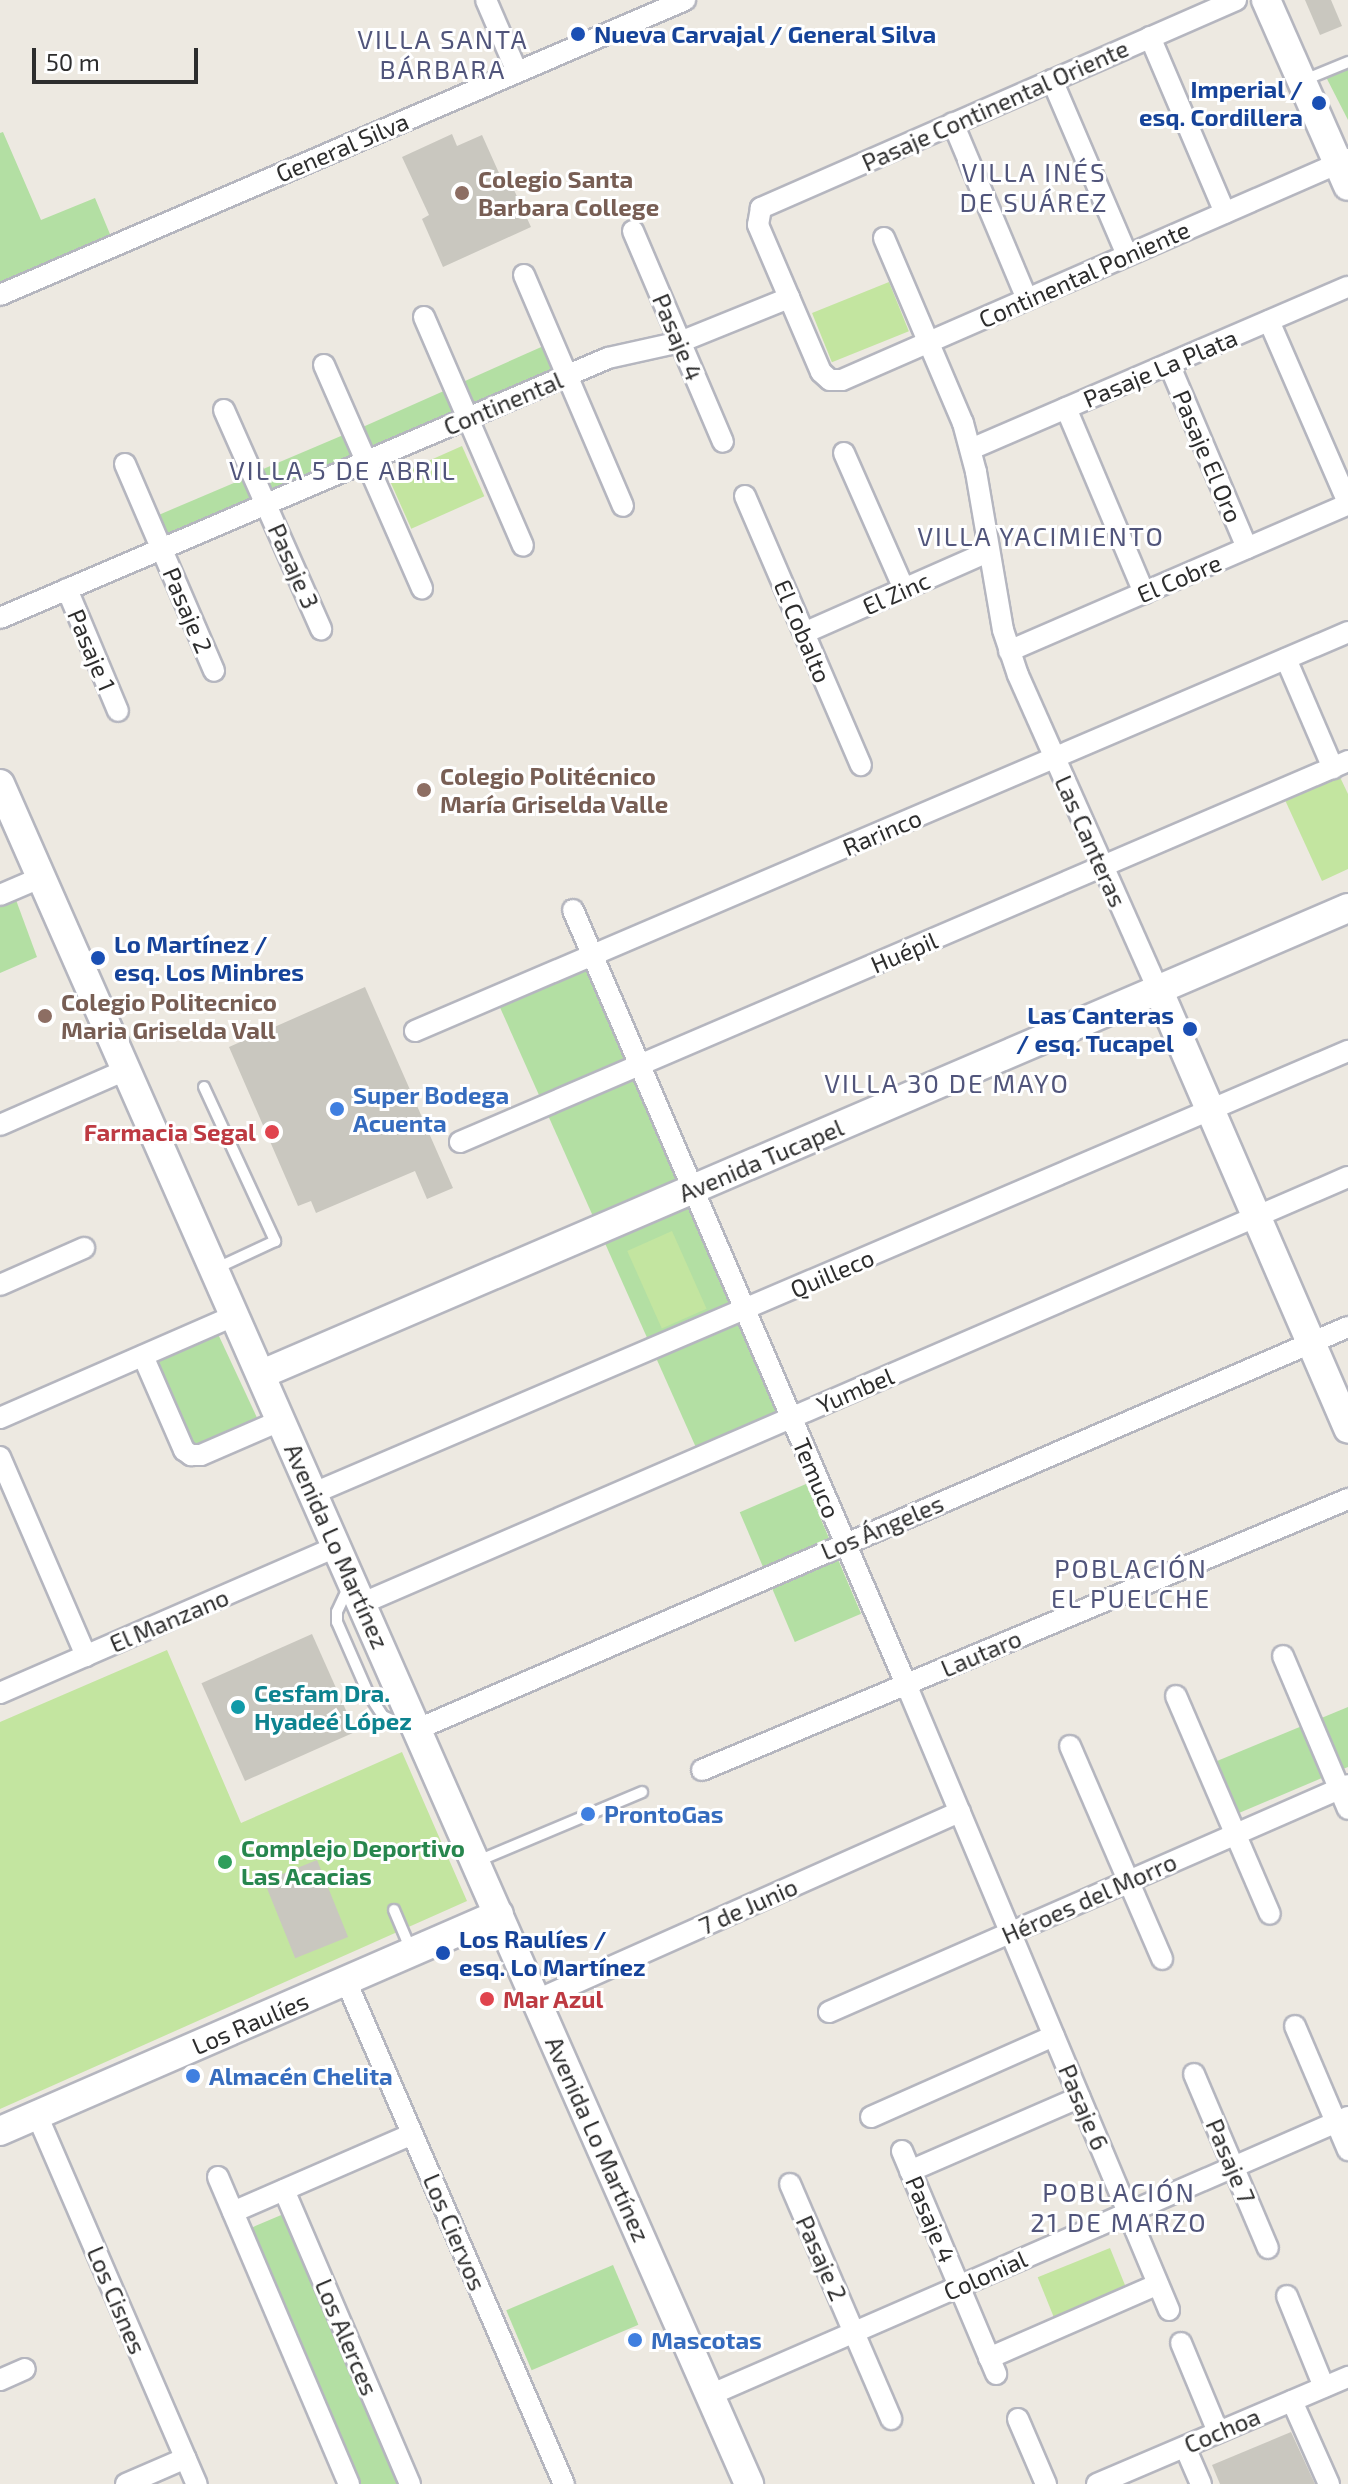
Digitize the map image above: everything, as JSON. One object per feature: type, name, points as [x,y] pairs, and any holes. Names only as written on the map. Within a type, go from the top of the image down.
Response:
[{"type":"street","points":[[486,0],[517,72]]},
{"type":"street","name":"General Silva","points":[[0,295],[685,0]]},
{"type":"street","name":"Pasaje Continental Oriente","points":[[789,298],[758,225],[757,213],[767,204],[1236,0]]},
{"type":"street","points":[[1266,0],[1301,82],[1345,170]]},
{"type":"street","points":[[1150,37],[1225,213]]},
{"type":"street","points":[[1052,80],[1127,255]]},
{"type":"street","points":[[953,123],[1027,299]]},
{"type":"street","name":"Continental Poniente","points":[[789,298],[821,372],[830,380],[842,380],[1225,213],[1345,170]]},
{"type":"street","name":"Pasaje 4","points":[[633,231],[723,442]]},
{"type":"street","name":"Las Canteras","points":[[884,238],[971,449],[1009,651],[1348,1429]]},
{"type":"street","points":[[524,275],[623,506]]},
{"type":"street","name":"Pasaje La Plata","points":[[971,449],[1348,287]]},
{"type":"street","name":"Continental","points":[[0,618],[621,353],[680,342],[789,298]]},
{"type":"street","points":[[424,317],[523,546]]},
{"type":"street","points":[[1269,321],[1348,503]]},
{"type":"street","name":"Pasaje El Oro","points":[[1169,364],[1247,548]]},
{"type":"street","points":[[324,365],[422,588]]},
{"type":"street","points":[[1066,408],[1144,593]]},
{"type":"street","name":"Pasaje 3","points":[[224,410],[321,629]]},
{"type":"street","points":[[844,453],[904,589]]},
{"type":"street","name":"Pasaje 2","points":[[125,464],[214,671]]},
{"type":"street","name":"El Cobalto","points":[[745,496],[861,765]]},
{"type":"street","name":"El Cobre","points":[[1009,651],[1348,503]]},
{"type":"street","name":"El Zinc","points":[[804,633],[988,552]]},
{"type":"street","name":"Pasaje 1","points":[[67,589],[118,711]]},
{"type":"street","name":"Rarinco","points":[[415,1031],[1348,632]]},
{"type":"street","points":[[1286,659],[1340,764]]},
{"type":"street","name":"Huépil","points":[[460,1142],[1340,764]]},
{"type":"street","name":"Avenida Lo Martínez","points":[[0,784],[216,1268],[749,2484]]},
{"type":"street","points":[[0,895],[42,877]]},
{"type":"street","name":"Avenida Tucapel","points":[[262,1374],[1348,908]]},
{"type":"street","name":"Temuco","points":[[573,910],[1056,2041]]},
{"type":"street","name":"Quilleco","points":[[314,1493],[1348,1051]]},
{"type":"street","points":[[0,1125],[128,1069]]},
{"type":"street","name":"Yumbel","points":[[357,1591],[791,1417],[1348,1177]]},
{"type":"street","points":[[0,1285],[84,1248]]},
{"type":"street","points":[[0,1418],[236,1315]]},
{"type":"street","name":"Los Ángeles","points":[[418,1729],[1348,1327]]},
{"type":"street","points":[[143,1356],[184,1450],[191,1455],[201,1455],[282,1420]]},
{"type":"street","points":[[0,1457],[86,1656]]},
{"type":"street","name":"Lautaro","points":[[702,1770],[1348,1499]]},
{"type":"street","name":"El Manzano","points":[[0,1693],[338,1546]]},
{"type":"street","points":[[1283,1656],[1344,1786],[1348,1809]]},
{"type":"street","points":[[1176,1696],[1270,1914]]},
{"type":"street","points":[[1070,1746],[1162,1959]]},
{"type":"street","name":"Héroes del Morro","points":[[829,2012],[1344,1786]]},
{"type":"street","name":"7 de Junio","points":[[537,2000],[960,1812]]},
{"type":"street","name":"Los Raulíes","points":[[0,2131],[499,1914]]},
{"type":"street","name":"Los Ciervos","points":[[346,1981],[564,2484]]},
{"type":"street","points":[[1295,2026],[1342,2120],[1348,2150]]},
{"type":"street","points":[[871,2117],[1056,2041]]},
{"type":"street","name":"Pasaje 6","points":[[1056,2041],[1169,2310]]},
{"type":"street","name":"Pasaje 7","points":[[1194,2074],[1268,2248]]},
{"type":"street","points":[[910,2171],[1080,2097]]},
{"type":"street","name":"Los Cisnes","points":[[37,2115],[197,2484]]},
{"type":"street","name":"Colonial","points":[[710,2395],[1342,2120]]},
{"type":"street","points":[[233,2212],[412,2134]]},
{"type":"street","name":"Pasaje 4","points":[[902,2151],[959,2286]]},
{"type":"street","points":[[218,2177],[349,2484]]},
{"type":"street","name":"Pasaje 2","points":[[790,2184],[854,2332]]},
{"type":"street","name":"Los Alerces","points":[[284,2190],[410,2484]]},
{"type":"street","points":[[959,2286],[993,2366],[1158,2284]]},
{"type":"street","points":[[1287,2296],[1324,2387]]},
{"type":"street","points":[[854,2332],[891,2419]]},
{"type":"street","points":[[1181,2343],[1218,2432]]},
{"type":"street","points":[[0,2380],[25,2369]]},
{"type":"street","name":"Cochoa","points":[[1097,2484],[1348,2377]]},
{"type":"street","points":[[1292,2401],[1329,2484]]},
{"type":"street","points":[[1018,2419],[1046,2484]]},
{"type":"street","points":[[1185,2447],[1201,2484]]},
{"type":"street","points":[[126,2484],[186,2458]]},
{"type":"lane","points":[[1301,82],[1348,62]]},
{"type":"lane","points":[[204,1087],[275,1241],[216,1268]]},
{"type":"lane","points":[[476,1862],[642,1792]]},
{"type":"lane","points":[[394,1910],[412,1952]]},
{"type":"green space","points":[[1348,66],[1348,120],[1325,75]]},
{"type":"green space","points":[[3,132],[41,220],[95,198],[112,239],[0,286],[0,133]]},
{"type":"green space","points":[[889,282],[909,331],[832,362],[812,313]]},
{"type":"green space","points":[[548,344],[559,369],[475,406],[464,381]]},
{"type":"green space","points":[[446,390],[456,412],[371,450],[361,428]]},
{"type":"green space","points":[[348,433],[358,456],[271,493],[261,470]]},
{"type":"green space","points":[[462,446],[484,496],[411,529],[389,479]]},
{"type":"green space","points":[[248,477],[258,500],[167,539],[157,516]]},
{"type":"green space","points":[[1339,775],[1348,794],[1348,869],[1322,881],[1285,800]]},
{"type":"green space","points":[[16,900],[37,957],[0,973],[0,907]]},
{"type":"green space","points":[[586,967],[785,1414],[698,1452],[499,1006]]},
{"type":"green space","points":[[672,1231],[707,1309],[662,1329],[627,1251]]},
{"type":"green space","points":[[218,1334],[257,1417],[195,1446],[156,1363]]},
{"type":"green space","points":[[806,1484],[861,1614],[795,1642],[740,1512]]},
{"type":"green space","name":"Complejo Deportivo Las Acacias","points":[[167,1650],[241,1823],[402,1752],[467,1901],[0,2109],[0,1722]]},
{"type":"green space","points":[[1348,1707],[1348,1767],[1239,1813],[1217,1761]]},
{"type":"green space","points":[[286,2213],[401,2484],[355,2484],[247,2229]]},
{"type":"green space","points":[[1110,2248],[1128,2293],[1056,2322],[1038,2277]]},
{"type":"green space","points":[[613,2265],[638,2325],[532,2370],[506,2310]]},
{"type":"building","points":[[1305,0],[1331,0],[1342,26],[1320,35]]},
{"type":"building","name":"Colegio Santa Barbara College","points":[[452,134],[457,146],[482,135],[503,182],[509,179],[531,227],[443,267],[422,219],[429,215],[402,157]]},
{"type":"building","name":"Super Bodega Acuenta","points":[[365,987],[453,1188],[427,1199],[415,1171],[316,1213],[311,1201],[298,1206],[229,1047]]},
{"type":"building","name":"Cesfam Dra. Hyadeé López","points":[[312,1634],[356,1732],[245,1781],[201,1683]]},
{"type":"building","points":[[317,1860],[348,1937],[295,1958],[264,1881]]},
{"type":"building","points":[[1291,2432],[1315,2484],[1220,2484],[1212,2465]]},
{"type":"place","name":"Nueva Carvajal / General Silva","points":[[578,34]]},
{"type":"place","name":"Imperial / esq. Cordillera","points":[[1319,103]]},
{"type":"place","name":"Colegio Santa Barbara College","points":[[462,193]]},
{"type":"place","name":"Colegio Politécnico María Griselda Valle","points":[[424,790]]},
{"type":"place","name":"Lo Martínez / esq. Los Minbres","points":[[98,958]]},
{"type":"place","name":"Colegio Politecnico Maria Griselda Vall","points":[[45,1016]]},
{"type":"place","name":"Las Canteras / esq. Tucapel","points":[[1190,1029]]},
{"type":"place","name":"Super Bodega Acuenta","points":[[337,1109]]},
{"type":"place","name":"Farmacia Segal","points":[[272,1132]]},
{"type":"place","name":"Cesfam Dra. Hyadeé López","points":[[238,1707]]},
{"type":"place","name":"ProntoGas","points":[[588,1814]]},
{"type":"place","name":"Complejo Deportivo Las Acacias","points":[[225,1862]]},
{"type":"place","name":"Los Raulíes / esq. Lo Martínez","points":[[443,1953]]},
{"type":"place","name":"Mar Azul","points":[[487,1999]]},
{"type":"place","name":"Almacén Chelita","points":[[193,2076]]},
{"type":"place","name":"Mascotas","points":[[635,2340]]},
{"type":"district","name":"VILLA SANTA BÁRBARA","points":[[443,54]]},
{"type":"district","name":"VILLA INÉS DE SUÁREZ","points":[[1034,187]]},
{"type":"district","name":"VILLA 5 DE ABRIL","points":[[343,470]]},
{"type":"district","name":"VILLA YACIMIENTO","points":[[1041,536]]},
{"type":"district","name":"VILLA 30 DE MAYO","points":[[947,1083]]},
{"type":"district","name":"POBLACIÓN EL PUELCHE","points":[[1131,1583]]},
{"type":"district","name":"POBLACIÓN 21 DE MARZO","points":[[1119,2207]]}]
